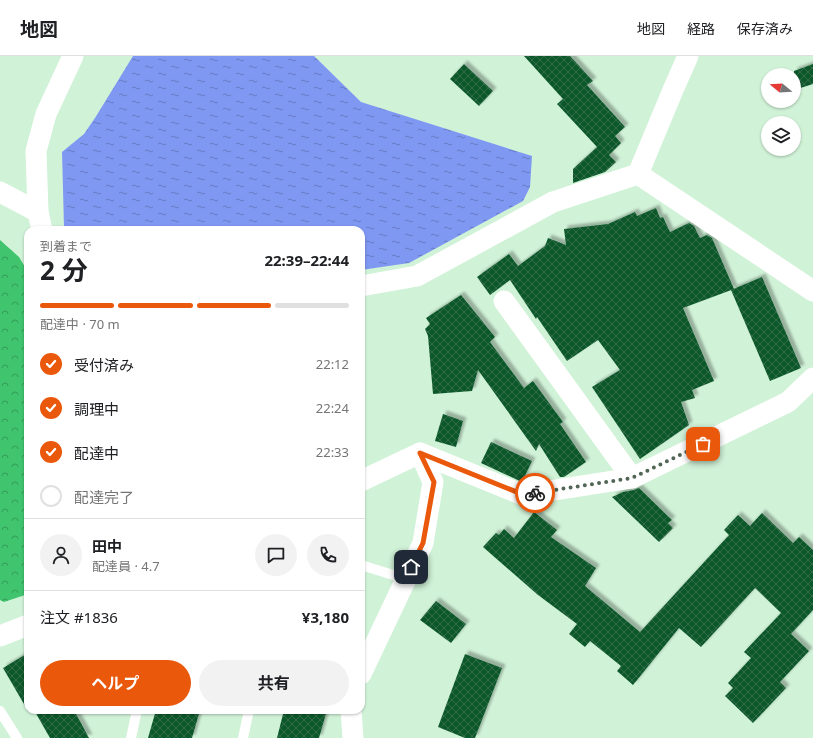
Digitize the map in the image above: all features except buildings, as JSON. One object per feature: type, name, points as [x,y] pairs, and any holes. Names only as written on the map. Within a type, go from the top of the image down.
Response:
[{"type":"street","points":[[40,221],[36,151],[46,114],[73,56]]},
{"type":"street","points":[[365,285],[417,276],[553,202],[638,174],[688,56]]},
{"type":"street","points":[[638,174],[813,291]]},
{"type":"street","points":[[0,192],[40,221]]},
{"type":"street","points":[[504,300],[632,478]]},
{"type":"street","points":[[365,479],[420,453],[524,495],[632,478],[788,402],[813,378]]},
{"type":"street","points":[[365,666],[423,543],[434,482],[420,453]]},
{"type":"street","points":[[0,636],[24,627]]},
{"type":"street","points":[[351,714],[353,738]]},
{"type":"lane","points":[[365,566],[406,579]]},
{"type":"lane","points":[[0,710],[17,738]]},
{"type":"lane","points":[[131,738],[137,714]]},
{"type":"lane","points":[[243,738],[248,714]]},
{"type":"green space","points":[[0,240],[19,257],[24,265],[24,595],[4,602],[0,600]]},
{"type":"water","points":[[133,56],[314,56],[361,102],[532,156],[530,187],[523,201],[409,263],[365,269],[365,226],[64,226],[62,152],[84,134]]},
{"type":"way so far","points":[[535,493],[632,478],[703,444]]},
{"type":"route","points":[[411,567],[423,543],[434,482],[420,453],[524,495],[535,493]]}]
